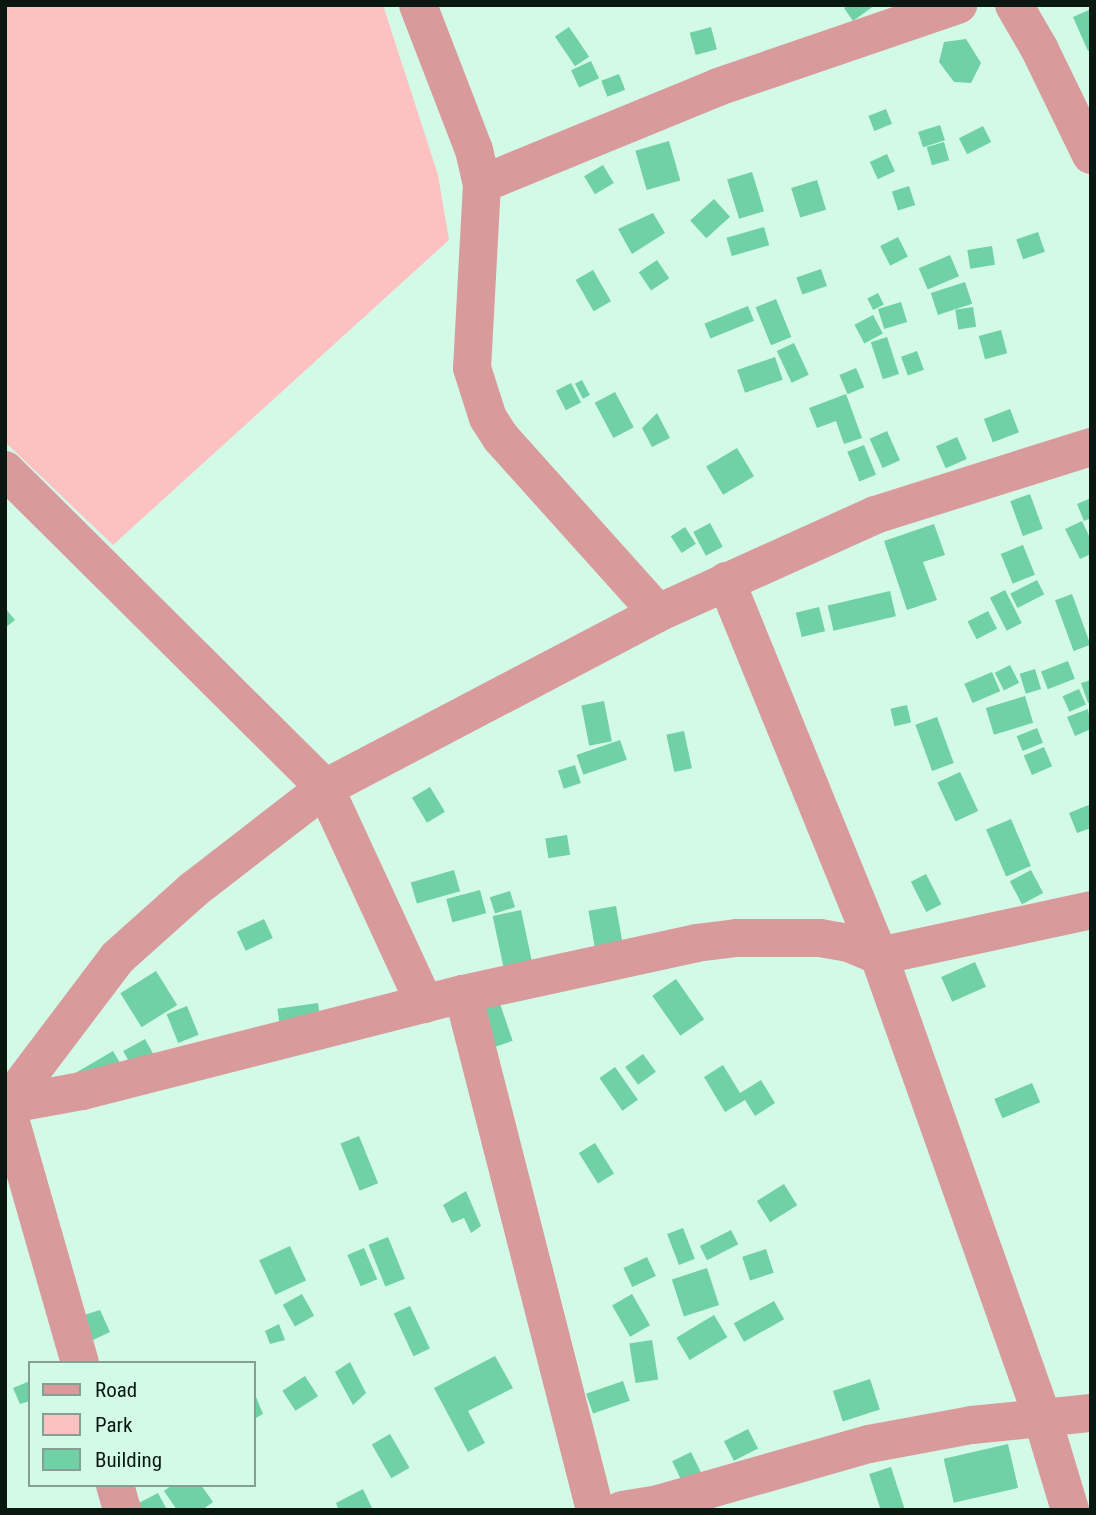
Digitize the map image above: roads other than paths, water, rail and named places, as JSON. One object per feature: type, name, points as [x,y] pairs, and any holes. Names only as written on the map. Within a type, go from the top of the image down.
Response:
[{"type":"street","points":[[418,5],[474,150],[482,184],[472,368],[488,418],[500,438],[658,613]]},
{"type":"street","points":[[482,184],[718,87],[958,5]]},
{"type":"street","points":[[1014,5],[1039,48],[1091,155]]},
{"type":"street","points":[[6,1105],[117,958],[192,890],[324,788],[658,613],[726,581],[875,515],[1091,447]]},
{"type":"street","points":[[5,470],[324,788],[425,1004]]},
{"type":"street","points":[[726,581],[879,956],[1042,1417],[1070,1510]]},
{"type":"street","points":[[6,1105],[82,1091],[463,994],[696,943],[737,938],[820,938],[849,943],[879,956],[1091,910]]},
{"type":"street","points":[[463,994],[596,1510]]},
{"type":"street","points":[[6,1105],[79,1361]]},
{"type":"street","points":[[622,1510],[658,1504],[869,1444],[972,1425],[1091,1413]]},
{"type":"street","points":[[116,1487],[122,1510]]}]
